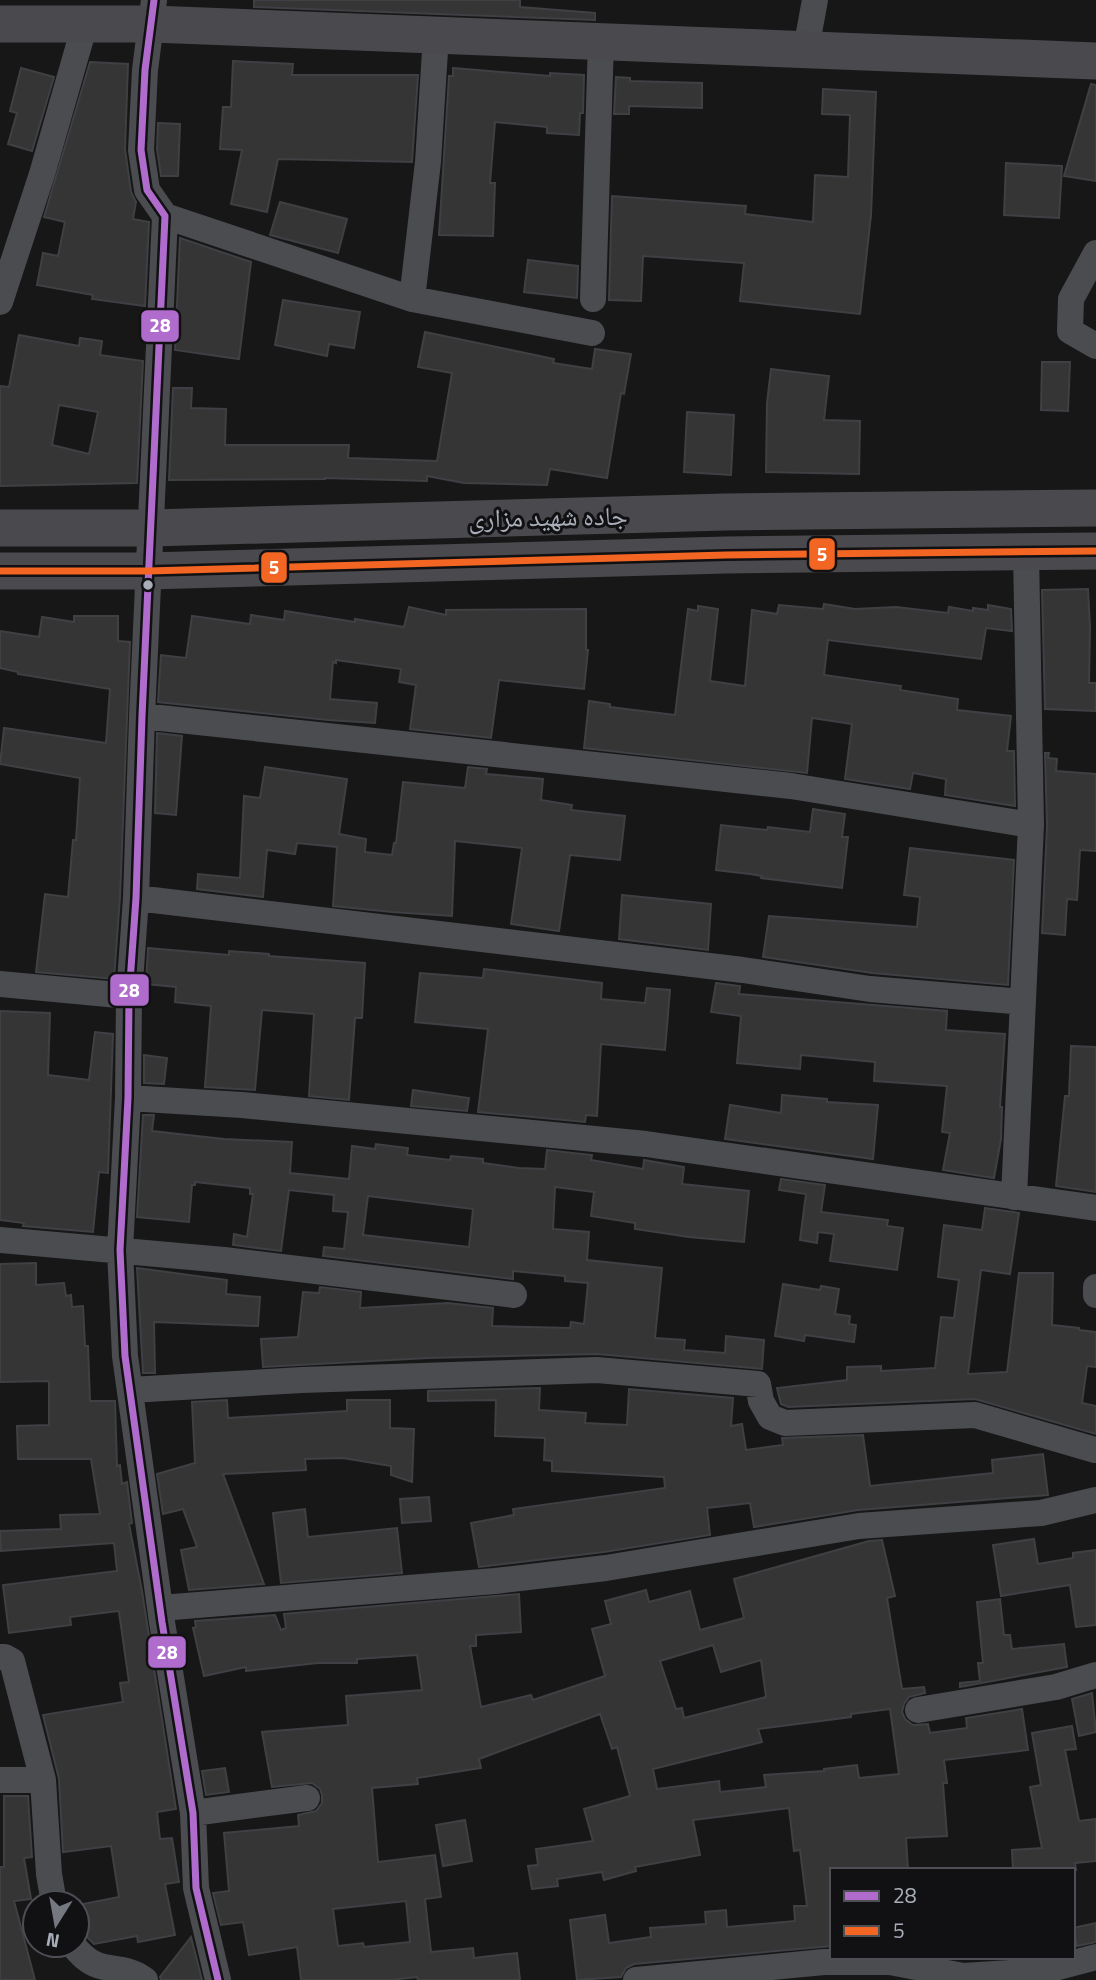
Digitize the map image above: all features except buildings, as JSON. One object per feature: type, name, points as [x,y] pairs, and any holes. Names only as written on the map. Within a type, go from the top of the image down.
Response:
[{"type":"main road","points":[[0,24],[85,24],[153,12],[436,35],[1096,61]]},
{"type":"main road","name":"جاده شهید مزاری","points":[[0,528],[151,528],[725,512],[1096,508]]},
{"type":"main road","points":[[0,571],[148,571],[726,555],[1096,551]]},
{"type":"street","points":[[806,49],[815,0]]},
{"type":"street","points":[[153,12],[145,70],[141,150],[147,190],[165,216],[412,299],[593,333]]},
{"type":"street","points":[[0,302],[42,174],[85,24]]},
{"type":"street","points":[[412,299],[428,162],[436,35]]},
{"type":"street","points":[[593,299],[601,41]]},
{"type":"street","points":[[165,216],[120,1250],[125,1356],[160,1608],[193,1813],[196,1888],[218,1980]]},
{"type":"street","points":[[1096,253],[1070,299],[1070,331],[1096,346]]},
{"type":"street","points":[[1014,1197],[1031,825],[1026,552]]},
{"type":"street","points":[[142,716],[791,786],[1031,825]]},
{"type":"street","points":[[136,898],[743,970],[870,989],[1023,1002]]},
{"type":"street","points":[[0,984],[129,996]]},
{"type":"street","points":[[128,1098],[256,1107],[646,1144],[1096,1208]]},
{"type":"street","points":[[0,1240],[224,1260],[514,1296]]},
{"type":"street","points":[[1096,1287],[1096,1295]]},
{"type":"street","points":[[130,1390],[302,1380],[597,1370],[758,1384],[761,1401],[770,1417],[785,1423],[975,1415],[1096,1450]]},
{"type":"street","points":[[160,1608],[495,1581],[606,1568],[859,1526],[1041,1513],[1096,1500]]},
{"type":"street","points":[[0,1657],[12,1661],[44,1780],[52,1889]]},
{"type":"street","points":[[918,1710],[1056,1687],[1096,1675]]},
{"type":"street","points":[[0,1780],[44,1780]]},
{"type":"street","points":[[193,1813],[307,1798]]},
{"type":"street","points":[[636,1980],[824,1962],[890,1962],[963,1976],[1043,1971],[1096,1956]]},
{"type":"street","points":[[81,1959],[99,1970],[138,1974],[145,1980]]},
{"type":"transit line","name":"28","points":[[154,0],[145,70],[141,150],[147,190],[165,216],[120,1250],[125,1356],[162,1622],[193,1813],[196,1888],[218,1980]]},
{"type":"transit line","name":"5","points":[[0,571],[148,571],[726,555],[1096,551]]}]
